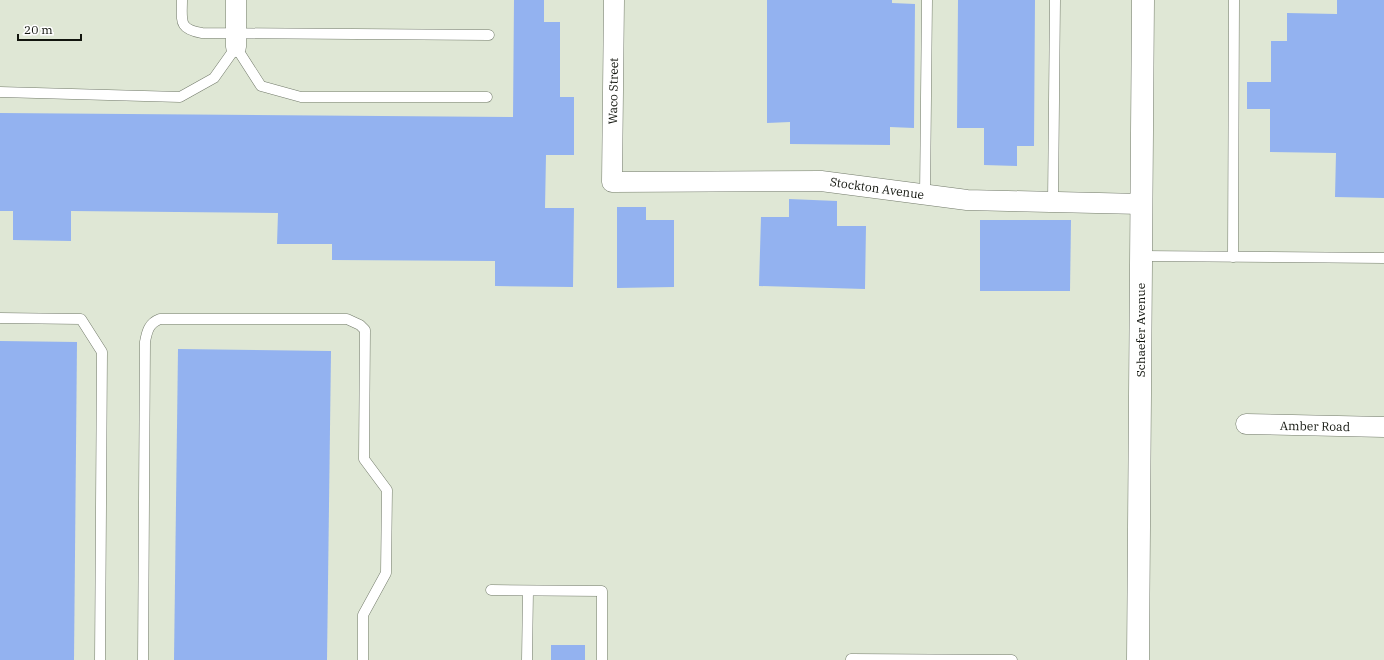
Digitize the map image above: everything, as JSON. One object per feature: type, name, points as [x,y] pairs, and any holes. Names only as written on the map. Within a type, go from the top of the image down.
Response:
[{"type":"street","points":[[236,0],[236,40]]},
{"type":"street","name":"Waco Street","points":[[612,182],[614,0]]},
{"type":"street","name":"Schaefer Avenue","points":[[1138,660],[1143,0]]},
{"type":"street","name":"Stockton Avenue","points":[[612,182],[821,181],[967,200],[1141,204]]},
{"type":"street","name":"Amber Road","points":[[1246,424],[1384,427]]},
{"type":"lane","points":[[182,0],[182,19],[184,26],[190,31],[236,40],[331,33],[489,34]]},
{"type":"lane","points":[[925,195],[927,0]]},
{"type":"lane","points":[[1053,202],[1054,0]]},
{"type":"lane","points":[[1233,257],[1234,0]]},
{"type":"lane","points":[[0,92],[180,97],[214,78],[236,40]]},
{"type":"lane","points":[[236,40],[261,86],[301,97],[487,97]]},
{"type":"lane","points":[[1140,256],[1384,258]]},
{"type":"lane","points":[[0,318],[81,319],[102,352],[100,660]]},
{"type":"lane","points":[[143,660],[146,342],[147,333],[154,321],[160,318],[168,318],[346,319],[360,325],[365,330],[364,459],[387,490],[386,573],[363,615],[363,660]]},
{"type":"lane","points":[[491,590],[602,591],[602,660]]},
{"type":"lane","points":[[527,660],[528,591]]},
{"type":"lane","points":[[850,659],[1012,660]]},
{"type":"building","points":[[514,0],[544,0],[544,22],[560,22],[560,97],[574,97],[574,155],[546,155],[545,208],[574,208],[573,287],[495,286],[495,261],[332,260],[332,244],[277,244],[278,213],[71,211],[71,241],[13,240],[13,211],[0,211],[0,113],[513,117]]},
{"type":"building","points":[[767,0],[892,0],[892,3],[915,4],[914,128],[890,127],[890,145],[790,144],[790,122],[767,123]]},
{"type":"building","points":[[958,0],[1035,0],[1034,146],[1017,146],[1017,166],[984,165],[984,128],[957,128]]},
{"type":"building","points":[[1337,0],[1384,0],[1384,198],[1335,197],[1336,153],[1270,152],[1270,109],[1247,109],[1247,82],[1271,82],[1271,41],[1287,41],[1287,13],[1337,14]]},
{"type":"building","points":[[789,199],[837,201],[837,226],[866,226],[865,289],[759,286],[761,217],[789,217]]},
{"type":"building","points":[[617,207],[646,207],[646,220],[674,220],[674,287],[617,288]]},
{"type":"building","points":[[980,220],[1071,220],[1070,291],[980,291]]},
{"type":"building","points":[[0,341],[77,342],[74,660],[0,660]]},
{"type":"building","points":[[178,349],[331,351],[327,660],[174,660]]},
{"type":"building","points":[[551,645],[585,645],[585,660],[551,660]]}]
